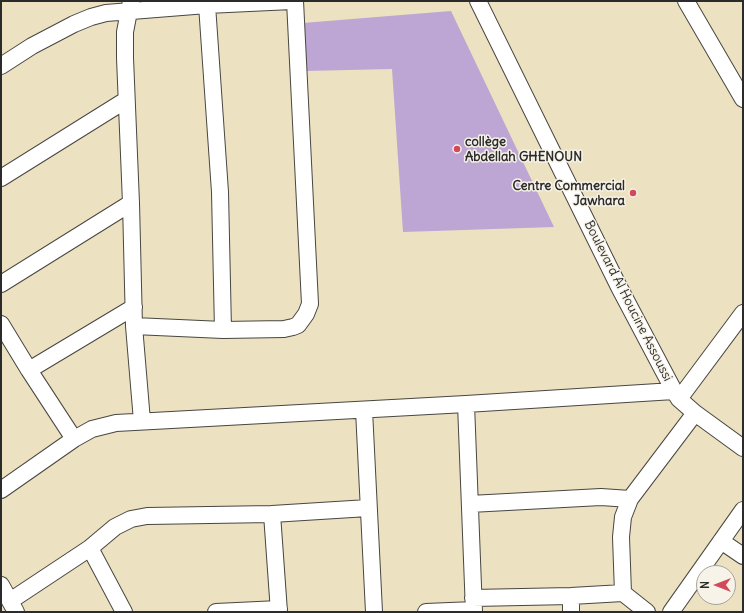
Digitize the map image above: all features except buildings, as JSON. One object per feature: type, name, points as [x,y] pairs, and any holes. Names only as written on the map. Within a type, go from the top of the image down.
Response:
[{"type":"street","points":[[1,66],[32,46],[74,24],[130,6],[208,5],[294,1],[310,304],[308,309],[302,321],[293,328],[223,330],[134,326]]},
{"type":"street","name":"Boulevard Al Houcine Assoussi","points":[[478,1],[619,287],[676,395],[696,413],[743,448]]},
{"type":"street","points":[[686,1],[743,99]]},
{"type":"street","points":[[208,5],[220,192],[223,330]]},
{"type":"street","points":[[130,6],[125,38],[126,100],[131,203],[134,326],[142,422]]},
{"type":"street","points":[[1,178],[126,100]]},
{"type":"street","points":[[1,284],[131,203]]},
{"type":"street","points":[[29,370],[134,307]]},
{"type":"street","points":[[1,490],[74,439],[92,429],[116,423],[466,404],[676,395],[743,313]]},
{"type":"street","points":[[1,324],[74,439]]},
{"type":"street","points":[[466,404],[474,606]]},
{"type":"street","points":[[364,410],[374,612]]},
{"type":"street","points":[[623,593],[621,537],[623,517],[630,499],[696,413]]},
{"type":"street","points":[[470,504],[601,497],[630,499]]},
{"type":"street","points":[[1,586],[13,606],[90,548],[115,527],[131,519],[147,516],[272,514],[368,508]]},
{"type":"street","points":[[671,612],[743,510]]},
{"type":"street","points":[[216,612],[279,610],[272,514]]},
{"type":"street","points":[[721,541],[743,556]]},
{"type":"street","points":[[90,548],[124,612]]},
{"type":"street","points":[[426,612],[571,596],[623,593],[647,612]]},
{"type":"street","points":[[571,596],[572,612]]},
{"type":"place","name":"collège Abdellah GHENOUN","points":[[457,149]]},
{"type":"place","name":"Centre Commercial Jawhara","points":[[633,193]]}]
